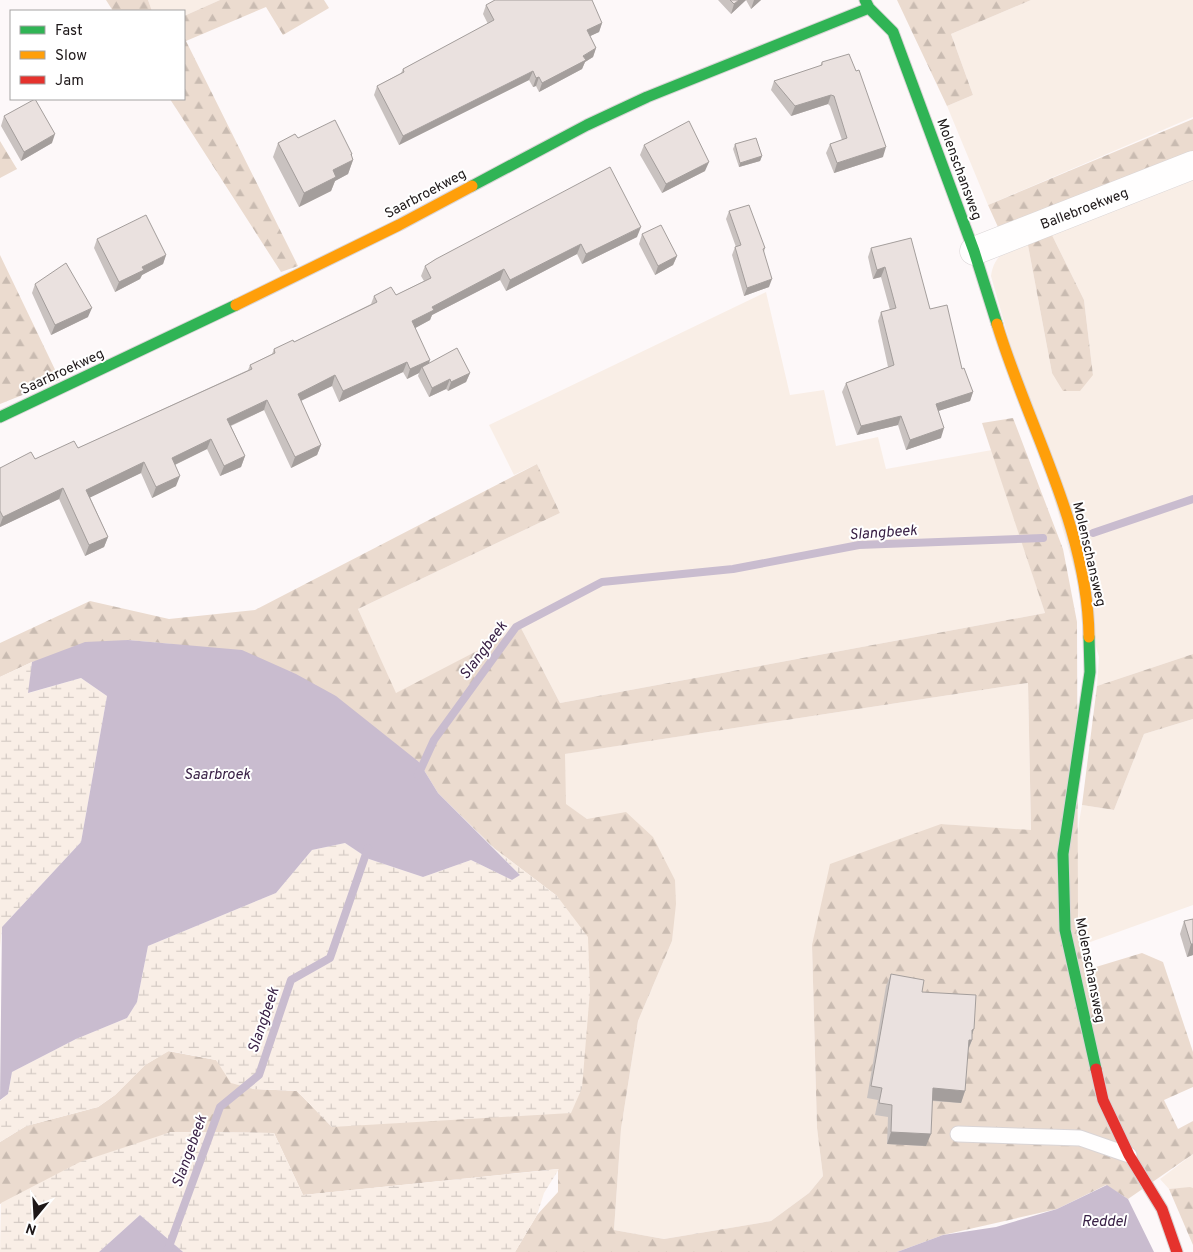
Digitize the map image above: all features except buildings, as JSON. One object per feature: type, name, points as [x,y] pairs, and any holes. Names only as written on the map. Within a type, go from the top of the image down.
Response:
[{"type":"street","name":"Molenschansweg","points":[[867,4],[894,32],[974,251],[1004,348],[1070,524],[1089,609],[1090,672],[1074,768],[1064,854],[1065,930],[1103,1100],[1130,1155],[1162,1209],[1177,1252]]},
{"type":"street","name":"Saarbroekweg","points":[[0,417],[191,327],[399,225],[587,125],[647,97],[867,4]]},
{"type":"street","name":"Ballebroekweg","points":[[974,251],[1193,165]]},
{"type":"lane","points":[[958,1134],[1080,1138],[1130,1155]]},
{"type":"green space","points":[[106,0],[148,0],[152,10],[112,10]]},
{"type":"green space","points":[[148,0],[220,0],[185,16],[185,10],[152,10]]},
{"type":"green space","points":[[220,0],[324,0],[329,8],[283,35],[266,7],[186,41],[298,266],[281,272],[171,100],[185,100],[185,16]]},
{"type":"green space","points":[[897,0],[1031,0],[951,34],[973,95],[947,106]]},
{"type":"green space","points":[[1031,0],[1193,0],[1193,117],[988,205],[947,106],[973,95],[951,34]]},
{"type":"green space","points":[[1193,119],[1193,170],[1046,223],[1084,300],[1093,375],[1080,391],[1063,391],[1052,373],[1027,240],[1008,249],[988,205]]},
{"type":"green space","points":[[0,141],[17,169],[0,178]]},
{"type":"green space","points":[[1193,170],[1193,654],[1097,686],[1099,657],[991,276],[995,262],[1003,253],[1027,240],[1052,373],[1093,375],[1084,300],[1046,223]]},
{"type":"green space","points":[[0,255],[60,380],[0,404]]},
{"type":"green space","points":[[766,292],[790,395],[824,390],[836,446],[878,437],[886,469],[992,450],[1045,613],[560,703],[521,628],[396,694],[358,609],[560,513],[537,464],[514,475],[489,425]]},
{"type":"green space","points":[[1013,418],[1063,549],[1077,622],[1078,918],[1086,970],[1142,953],[1163,962],[1193,1052],[1193,1087],[1164,1100],[1178,1129],[1193,1121],[1193,1154],[1128,1199],[1106,1185],[1057,1209],[943,1235],[897,1252],[515,1252],[537,1215],[558,1192],[558,1169],[303,1195],[274,1133],[171,1132],[0,1204],[0,1142],[26,1126],[98,1107],[115,1095],[145,1065],[168,1051],[216,1060],[253,1089],[297,1091],[332,1127],[557,896],[495,849],[438,793],[419,762],[172,644],[128,640],[32,662],[0,677],[0,643],[90,601],[169,619],[255,610],[537,464],[560,513],[358,609],[396,693],[521,628],[560,703],[1045,613],[982,423]],"holes":[[[1028,683],[1031,830],[941,824],[830,864],[812,945],[817,1128],[823,1176],[809,1193],[771,1221],[664,1239],[614,1230],[621,1129],[638,1021],[672,941],[676,904],[675,880],[653,837],[626,812],[587,819],[566,804],[565,754]]]},
{"type":"green space","points":[[1193,654],[1193,719],[1144,734],[1114,810],[1082,805],[1097,686]]},
{"type":"green space","points":[[32,662],[29,693],[81,678],[107,696],[81,842],[2,927],[0,948],[0,677]]},
{"type":"green space","points":[[1028,683],[1031,831],[941,824],[812,945],[817,1128],[823,1176],[809,1193],[771,1221],[664,1239],[614,1230],[621,1129],[638,1021],[672,941],[675,880],[565,804],[564,754]]},
{"type":"green space","points":[[1193,719],[1193,905],[1082,945],[1078,910],[1076,857],[1082,805],[1114,810],[1144,734]]},
{"type":"green space","points":[[345,843],[369,859],[423,877],[471,860],[512,880],[519,874],[495,849],[557,896],[588,937],[590,991],[582,1088],[571,1113],[332,1127],[297,1091],[253,1089],[231,1083],[216,1060],[169,1051],[145,1065],[115,1095],[98,1107],[26,1126],[0,1142],[0,1101],[8,1094],[12,1072],[76,1039],[127,1018],[137,1002],[148,946],[276,893],[312,850]]},
{"type":"green space","points":[[171,1132],[274,1133],[303,1195],[559,1169],[544,1193],[537,1215],[515,1252],[183,1252],[140,1215],[99,1252],[0,1252],[1,1203],[80,1162]]},
{"type":"green space","points":[[1193,1154],[1193,1188],[1169,1189],[1160,1179]]},
{"type":"green space","points":[[1193,1188],[1193,1245],[1169,1189]]},
{"type":"water","name":"Saarbroek","points":[[128,640],[242,650],[296,674],[336,696],[419,762],[438,793],[520,875],[512,880],[471,860],[423,877],[369,859],[345,843],[312,850],[276,893],[148,946],[137,1002],[127,1018],[76,1039],[12,1072],[8,1094],[0,1100],[2,927],[81,842],[107,696],[81,678],[28,693],[32,662],[85,642]]},
{"type":"water","name":"Reddel","points":[[1107,1185],[1128,1199],[1154,1252],[897,1252],[943,1235],[996,1227],[1057,1209]]},
{"type":"water","points":[[140,1215],[182,1251],[183,1252],[99,1252]]},
{"type":"waterway","name":"Slangbeek","points":[[1093,533],[1193,499]]},
{"type":"waterway","name":"Slangbeek","points":[[418,775],[434,740],[516,627],[602,582],[733,569],[859,545],[1043,538]]},
{"type":"waterway","name":"Slangbeek","points":[[167,1252],[220,1107],[259,1075],[291,980],[330,958],[368,848]]},
{"type":"traffic: fast","points":[[865,0],[869,8],[893,32],[974,251],[997,324]]},
{"type":"traffic: fast","points":[[472,186],[587,125],[647,97],[869,8]]},
{"type":"traffic: fast","points":[[0,417],[236,305]]},
{"type":"traffic: fast","points":[[1089,637],[1090,672],[1063,854],[1065,930],[1096,1069]]},
{"type":"traffic: slow","points":[[236,305],[399,225],[472,186]]},
{"type":"traffic: slow","points":[[997,324],[1068,517],[1079,557],[1086,596],[1089,637]]},
{"type":"traffic: jam","points":[[1096,1069],[1103,1100],[1129,1155],[1162,1209],[1177,1252]]},
{"type":"water label","name":"Slangebeek","points":[[189,1151]]}]
